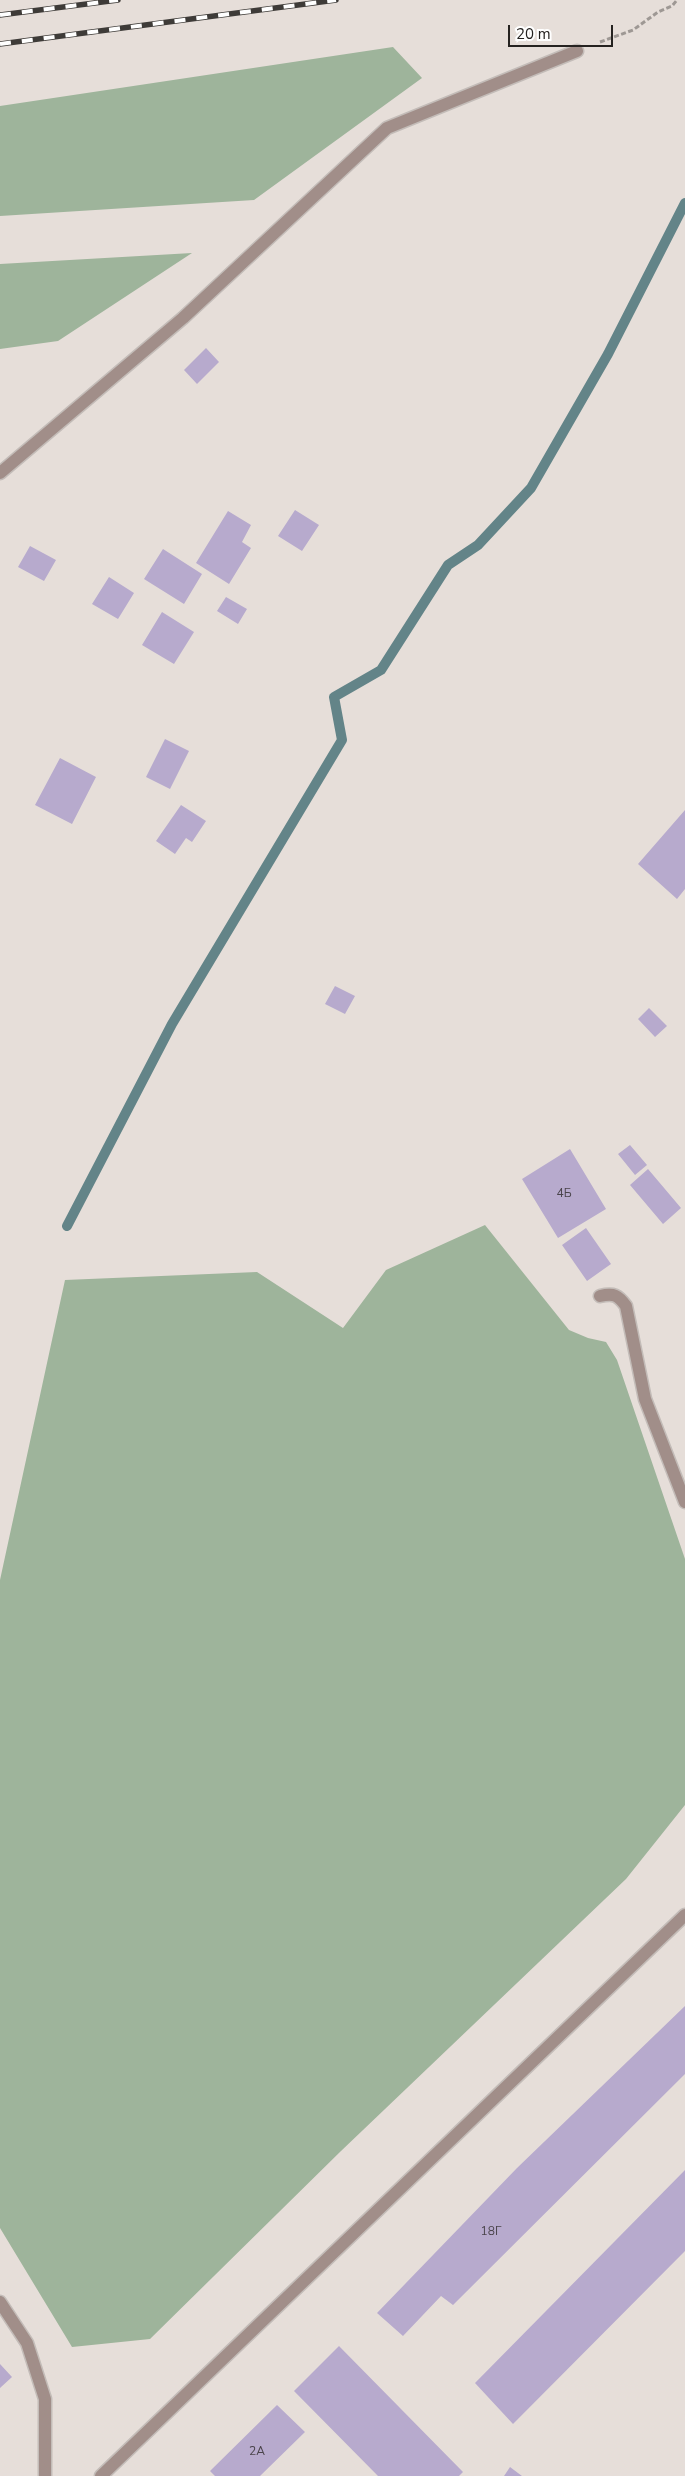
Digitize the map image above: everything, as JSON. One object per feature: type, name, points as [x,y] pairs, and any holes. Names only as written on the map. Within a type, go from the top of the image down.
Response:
[{"type":"lane","points":[[0,472],[183,318],[387,128],[577,51]]},
{"type":"lane","points":[[600,1296],[610,1294],[618,1296],[626,1306],[645,1399],[685,1502]]},
{"type":"lane","points":[[101,2476],[685,1915]]},
{"type":"lane","points":[[0,2302],[27,2344],[44,2399],[44,2476]]},
{"type":"path","points":[[577,51],[633,30],[658,12],[672,6],[677,0]]},
{"type":"green space","points":[[393,47],[422,78],[254,200],[0,216],[0,106]]},
{"type":"green space","points":[[192,253],[58,341],[0,349],[0,264]]},
{"type":"green space","points":[[485,1225],[569,1330],[588,1338],[606,1342],[617,1360],[685,1559],[685,1805],[626,1879],[341,2151],[150,2339],[72,2347],[0,2228],[0,1580],[65,1280],[257,1272],[343,1328],[386,1270]]},
{"type":"building","points":[[206,348],[219,362],[197,384],[184,370]]},
{"type":"building","points":[[295,510],[319,525],[302,551],[278,536]]},
{"type":"building","points":[[228,511],[251,525],[242,542],[251,548],[229,584],[196,563]]},
{"type":"building","points":[[30,546],[56,560],[44,581],[18,567]]},
{"type":"building","points":[[163,549],[202,574],[184,604],[144,579]]},
{"type":"building","points":[[109,577],[134,593],[118,619],[92,604]]},
{"type":"building","points":[[226,597],[247,609],[238,624],[217,611]]},
{"type":"building","points":[[162,612],[194,632],[174,664],[142,645]]},
{"type":"building","points":[[165,739],[189,751],[170,789],[146,777]]},
{"type":"building","points":[[60,758],[96,777],[72,824],[35,805]]},
{"type":"building","points":[[181,805],[206,821],[192,842],[186,838],[175,854],[156,841]]},
{"type":"building","points":[[685,810],[685,889],[677,899],[638,864]]},
{"type":"building","points":[[335,986],[355,996],[345,1014],[325,1004]]},
{"type":"building","points":[[649,1008],[667,1026],[655,1037],[638,1019]]},
{"type":"building","points":[[630,1145],[647,1165],[635,1175],[618,1154]]},
{"type":"building","points":[[570,1149],[606,1209],[558,1238],[522,1179]]},
{"type":"building","points":[[648,1169],[681,1208],[663,1224],[630,1185]]},
{"type":"building","points":[[586,1228],[611,1264],[587,1281],[562,1245]]},
{"type":"building","points":[[685,2006],[685,2074],[453,2305],[441,2296],[403,2336],[377,2313],[517,2168]]},
{"type":"building","points":[[685,2170],[685,2251],[513,2424],[475,2383]]},
{"type":"building","points":[[339,2346],[463,2472],[459,2476],[378,2476],[294,2391]]},
{"type":"building","points":[[0,2364],[12,2377],[0,2388]]},
{"type":"building","points":[[277,2405],[305,2432],[260,2476],[215,2476],[210,2471]]},
{"type":"building","points":[[510,2467],[522,2476],[504,2476]]},
{"type":"waterway","points":[[67,1226],[172,1024],[342,740],[334,697],[381,670],[448,565],[478,545],[531,488],[608,354],[685,203]]},
{"type":"railway","points":[[0,15],[118,0]]},
{"type":"railway","points":[[0,44],[336,0]]}]
